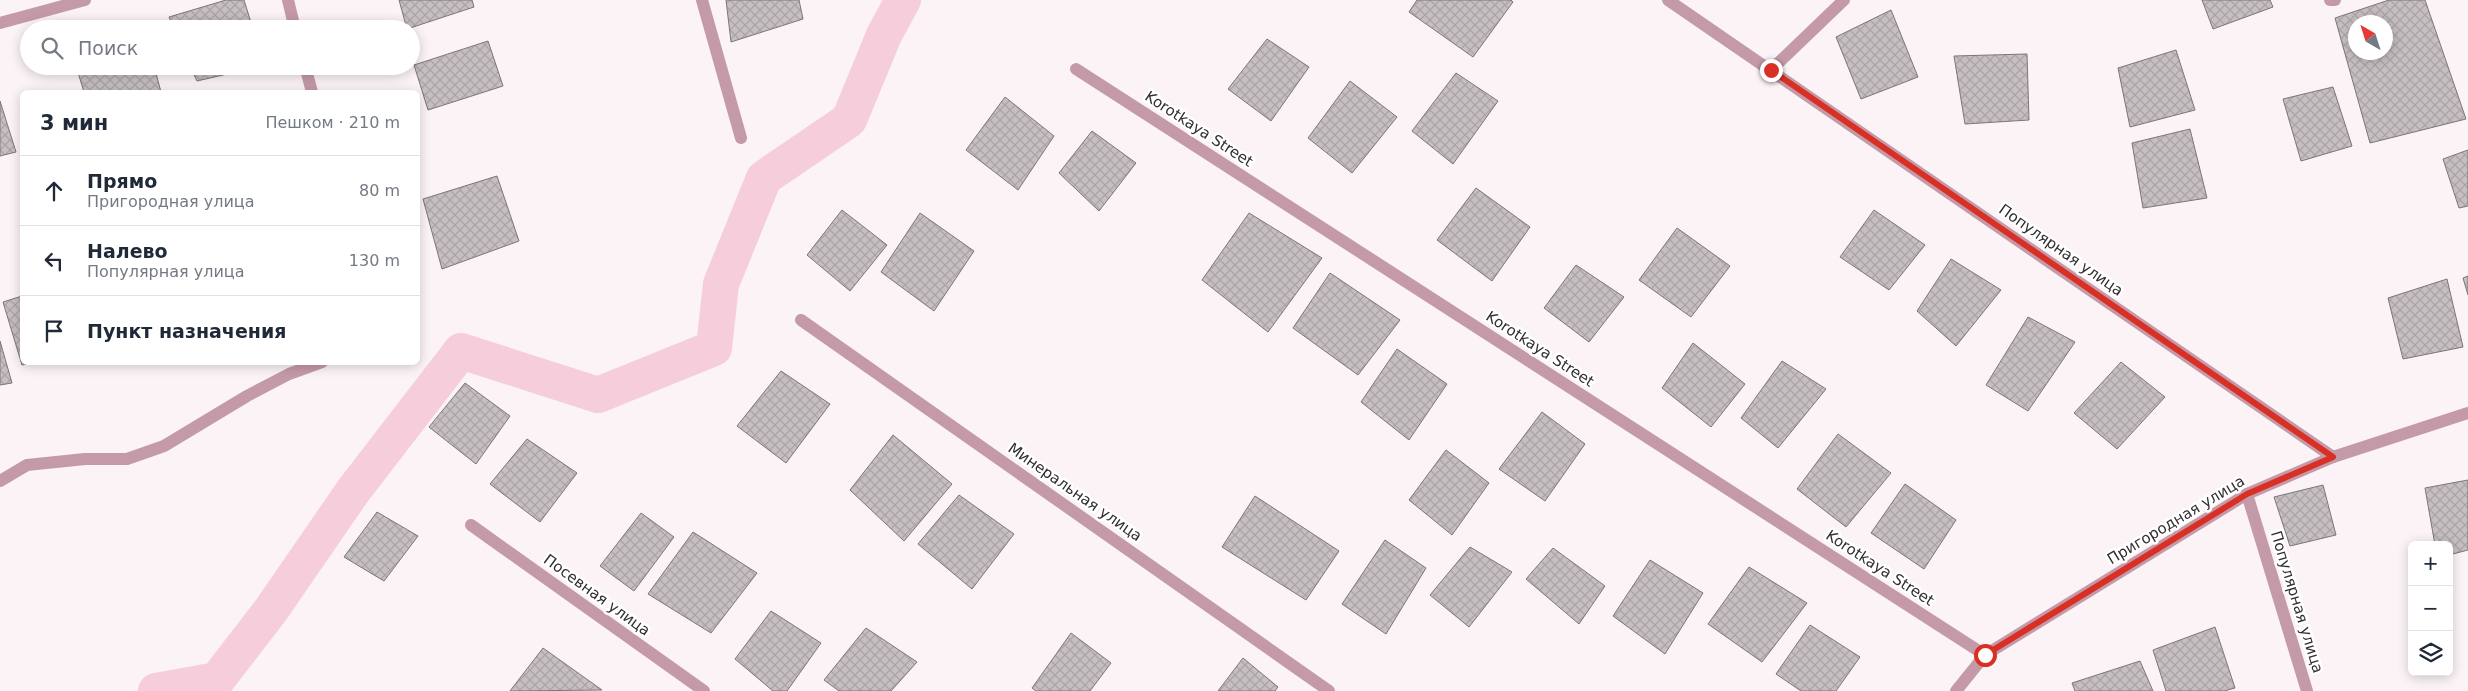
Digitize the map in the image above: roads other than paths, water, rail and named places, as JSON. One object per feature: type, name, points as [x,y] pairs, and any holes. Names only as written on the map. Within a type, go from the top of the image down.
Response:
[{"type":"street","points":[[0,23],[85,0]]},
{"type":"street","points":[[288,0],[293,20]]},
{"type":"street","points":[[702,0],[741,138]]},
{"type":"street","name":"Популярная улица","points":[[1668,0],[2333,457]]},
{"type":"street","points":[[1771,70],[1844,0]]},
{"type":"street","name":"Korotkaya Street","points":[[1076,69],[1985,655]]},
{"type":"street","points":[[307,75],[311,90]]},
{"type":"street","name":"Минеральная улица","points":[[801,320],[1329,691]]},
{"type":"street","points":[[0,481],[27,465],[85,459],[126,458],[164,446],[247,396],[289,374],[314,365]]},
{"type":"street","name":"Пригородная улица","points":[[1956,691],[1985,655],[2247,494],[2333,457],[2468,413]]},
{"type":"street","name":"Популярная улица","points":[[2247,494],[2307,691]]},
{"type":"street","name":"Посевная улица","points":[[471,525],[704,691]]},
{"type":"waterway","points":[[156,691],[217,680],[271,610],[353,491],[461,351],[598,395],[714,348],[721,284],[764,178],[849,120],[884,35],[903,0]]}]
